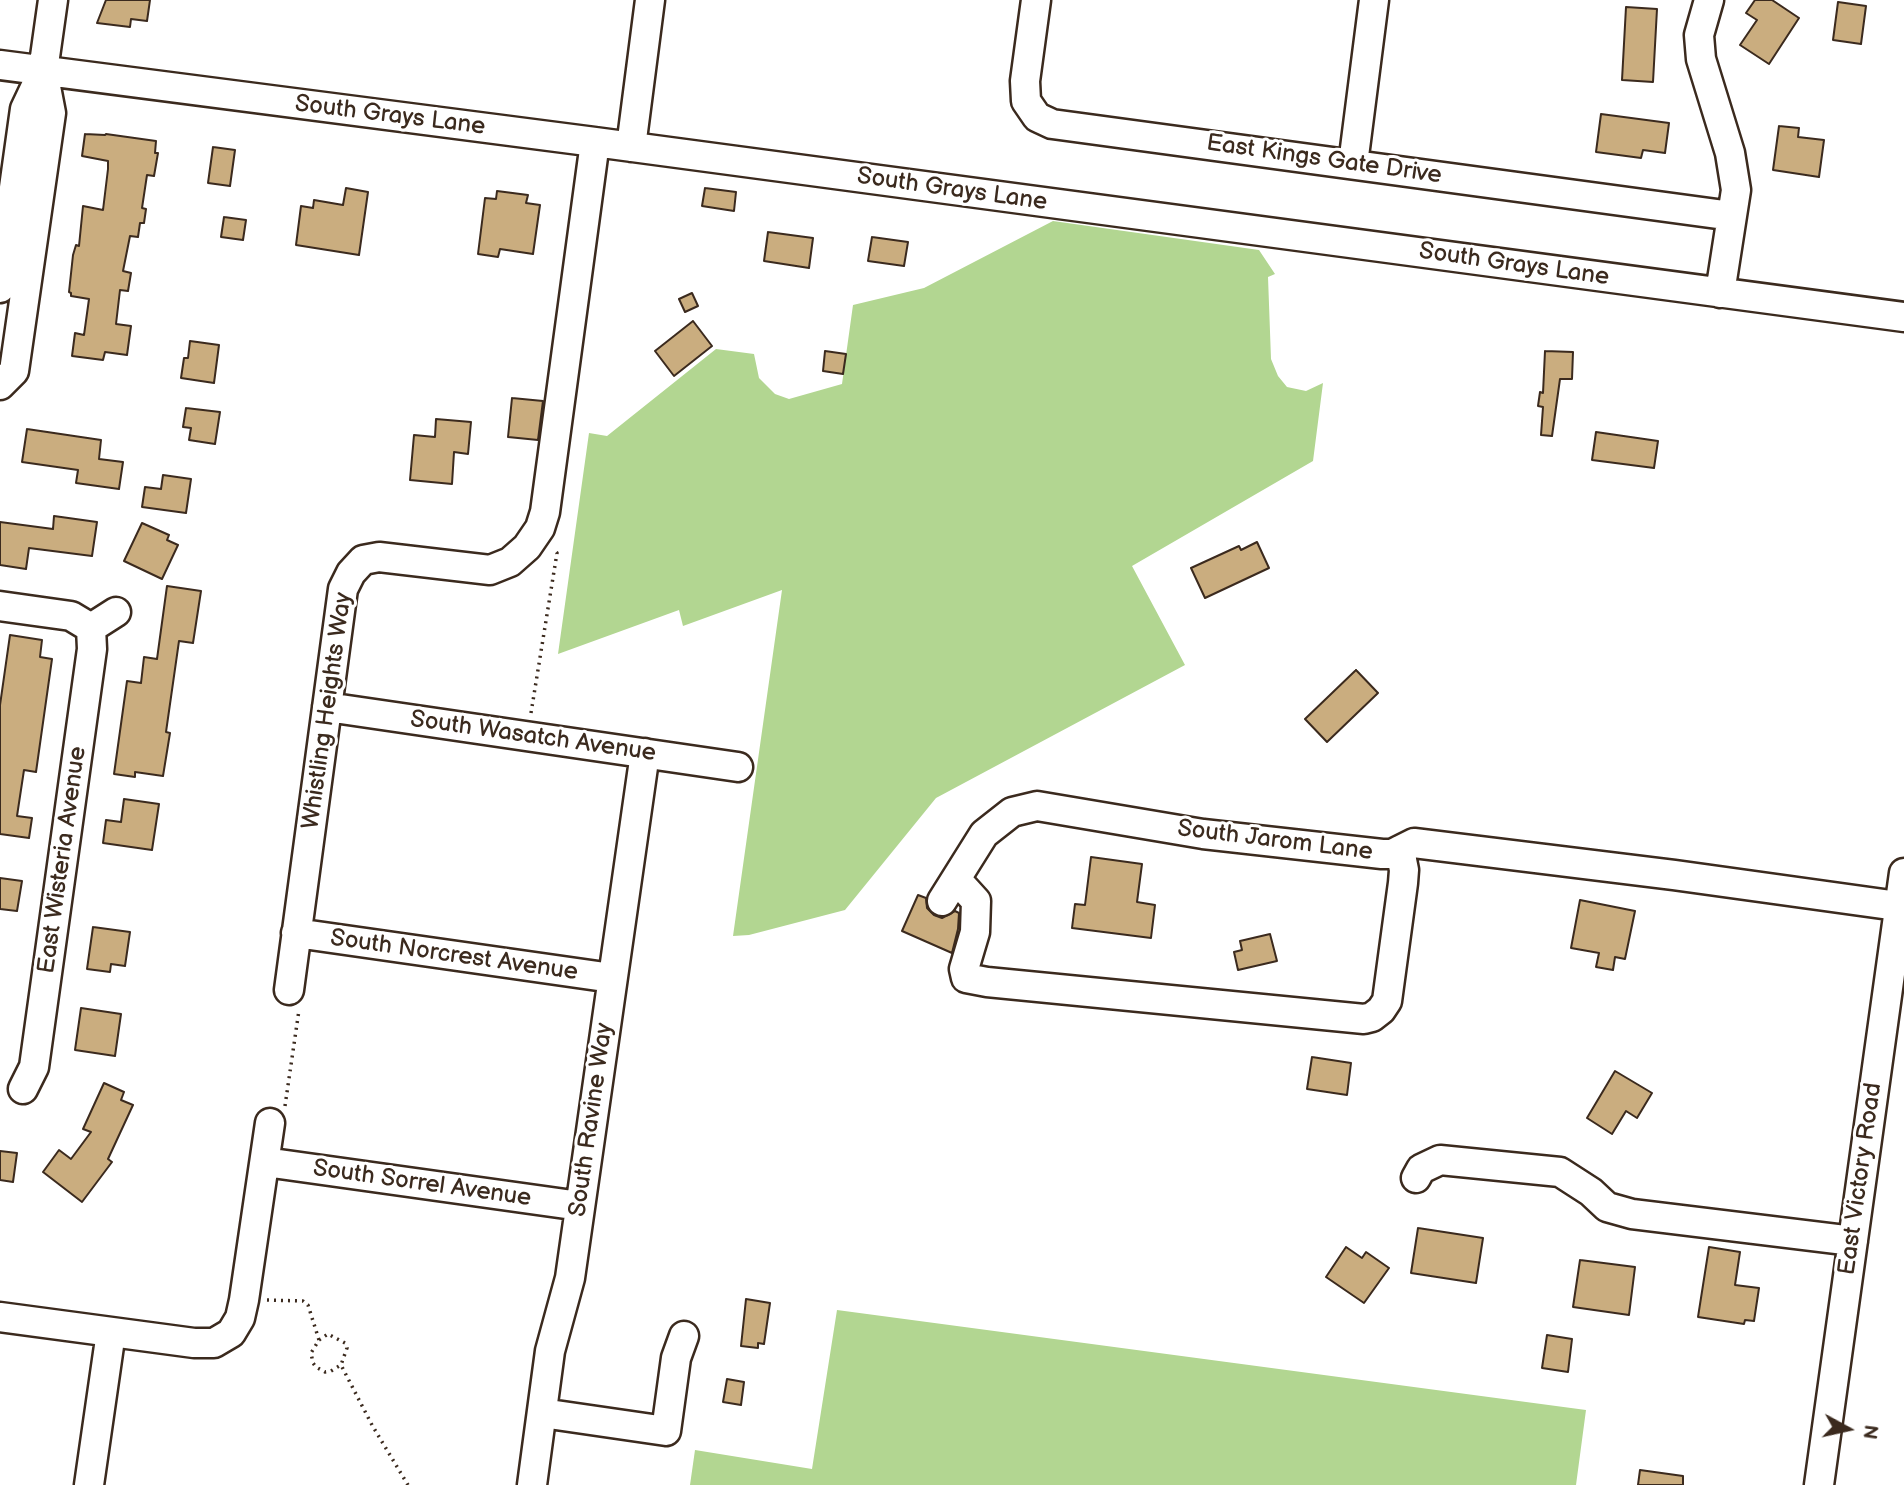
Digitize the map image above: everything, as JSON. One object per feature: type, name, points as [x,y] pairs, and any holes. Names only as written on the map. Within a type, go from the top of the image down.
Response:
[{"type":"street","points":[[0,385],[14,370],[51,113],[43,71],[52,0]]},
{"type":"street","points":[[631,147],[650,0]]},
{"type":"street","name":"East Kings Gate Drive","points":[[1036,0],[1026,101],[1037,117],[1052,124],[1732,216]]},
{"type":"street","points":[[1353,164],[1374,0]]},
{"type":"street","points":[[1709,0],[1699,35],[1701,59],[1730,153],[1736,190],[1720,293]]},
{"type":"street","name":"South Grays Lane","points":[[0,65],[1904,317]]},
{"type":"street","points":[[0,288],[25,109],[43,71]]},
{"type":"street","name":"Whistling Heights Way","points":[[289,990],[343,589],[351,573],[363,560],[379,557],[490,570],[510,562],[527,547],[540,528],[545,512],[596,142]]},
{"type":"street","points":[[0,606],[71,616],[91,628],[116,612]]},
{"type":"street","name":"East Wisteria Avenue","points":[[20,1095],[34,1067],[92,649],[91,628]]},
{"type":"street","name":"South Wasatch Avenue","points":[[327,707],[738,767]]},
{"type":"street","name":"South Ravine Way","points":[[533,1485],[550,1351],[570,1278],[645,753]]},
{"type":"street","name":"South Jarom Lane","points":[[1400,850],[1404,883],[1387,1001],[1381,1010],[1364,1019],[966,978],[964,969],[975,932],[976,901],[949,890],[984,834],[1012,812],[1037,806],[1203,834],[1382,854],[1392,854],[1400,850],[1414,843],[1902,907]]},
{"type":"street","name":"East Victory Road","points":[[1819,1485],[1902,907],[1904,873]]},
{"type":"street","name":"South Norcrest Avenue","points":[[296,933],[612,978]]},
{"type":"street","points":[[0,1317],[194,1343],[214,1343],[231,1333],[240,1318],[244,1300],[270,1123]]},
{"type":"street","points":[[1416,1178],[1420,1169],[1440,1160],[1560,1172],[1591,1192],[1607,1207],[1632,1214],[1853,1241]]},
{"type":"street","name":"South Sorrel Avenue","points":[[265,1162],[580,1206]]},
{"type":"street","points":[[89,1485],[111,1332]]},
{"type":"street","points":[[542,1413],[666,1431],[676,1358],[684,1336]]},
{"type":"path","points":[[527,736],[557,553],[535,536]]},
{"type":"path","points":[[270,1123],[285,1109],[299,1006],[289,990]]},
{"type":"path","points":[[244,1300],[303,1301],[308,1306],[319,1340]]},
{"type":"path","points":[[328,1334],[345,1343],[347,1348],[341,1365],[326,1372],[316,1367],[311,1357],[319,1340],[328,1334]]},
{"type":"path","points":[[341,1365],[372,1425],[408,1485]]},
{"type":"green space","points":[[1053,221],[1259,250],[1275,274],[1268,277],[1271,359],[1278,376],[1287,387],[1306,391],[1323,383],[1313,461],[1132,566],[1185,665],[936,798],[845,910],[749,935],[733,936],[782,590],[683,626],[679,610],[558,654],[589,433],[607,436],[716,349],[754,354],[759,378],[775,394],[789,399],[842,384],[853,305],[924,288]]},
{"type":"green space","points":[[837,1310],[1586,1410],[1576,1485],[690,1485],[695,1450],[812,1469]]},
{"type":"building","points":[[106,0],[150,0],[147,21],[131,19],[130,27],[97,23]]},
{"type":"building","points":[[1755,0],[1772,0],[1799,18],[1769,64],[1740,45],[1757,20],[1746,13]]},
{"type":"building","points":[[1838,2],[1866,6],[1861,44],[1833,40]]},
{"type":"building","points":[[1626,7],[1657,9],[1653,82],[1622,80]]},
{"type":"building","points":[[1601,114],[1669,123],[1665,153],[1643,150],[1641,158],[1596,152]]},
{"type":"building","points":[[1779,126],[1799,128],[1798,137],[1824,140],[1819,177],[1773,170]]},
{"type":"building","points":[[85,134],[156,141],[155,153],[158,153],[154,176],[147,175],[142,208],[146,209],[144,223],[140,223],[138,237],[130,236],[123,271],[131,273],[128,291],[120,290],[116,324],[131,326],[127,355],[105,352],[103,360],[72,356],[75,333],[84,335],[89,299],[71,296],[69,292],[73,255],[76,245],[79,246],[83,206],[103,210],[108,169],[108,161],[82,156]]},
{"type":"building","points":[[213,147],[235,150],[230,186],[208,183]]},
{"type":"building","points":[[346,188],[368,192],[359,255],[296,245],[301,206],[313,208],[314,200],[343,205]]},
{"type":"building","points":[[705,188],[736,192],[734,211],[702,206]]},
{"type":"building","points":[[497,191],[528,195],[526,203],[540,205],[533,254],[500,249],[498,257],[478,254],[485,198],[496,199]]},
{"type":"building","points":[[224,217],[246,220],[243,240],[221,237]]},
{"type":"building","points":[[768,232],[813,238],[809,268],[764,261]]},
{"type":"building","points":[[872,237],[908,242],[904,266],[868,261]]},
{"type":"building","points":[[692,293],[698,306],[685,312],[679,299]]},
{"type":"building","points":[[693,321],[712,346],[674,376],[655,351]]},
{"type":"building","points":[[190,341],[219,345],[214,383],[181,378]]},
{"type":"building","points":[[825,351],[846,354],[843,374],[823,371]]},
{"type":"building","points":[[1545,351],[1573,352],[1572,379],[1560,379],[1552,436],[1541,435],[1543,407],[1538,406],[1540,392],[1543,393]]},
{"type":"building","points":[[512,398],[543,401],[538,440],[508,437]]},
{"type":"building","points":[[186,408],[220,412],[215,444],[189,440],[191,428],[183,427]]},
{"type":"building","points":[[436,419],[471,422],[468,454],[454,452],[452,484],[410,480],[414,435],[435,437]]},
{"type":"building","points":[[27,429],[101,440],[99,459],[123,462],[119,489],[76,483],[78,470],[22,462]]},
{"type":"building","points":[[1596,432],[1658,441],[1654,468],[1592,460]]},
{"type":"building","points":[[163,475],[191,479],[186,513],[142,507],[145,487],[161,489]]},
{"type":"building","points":[[54,516],[97,522],[92,556],[29,548],[26,569],[0,565],[0,522],[53,529]]},
{"type":"building","points":[[142,523],[169,535],[167,540],[178,545],[162,579],[124,561]]},
{"type":"building","points":[[1257,542],[1269,568],[1205,598],[1191,568],[1239,546],[1241,550]]},
{"type":"building","points":[[167,586],[201,591],[193,643],[179,641],[166,732],[170,733],[163,776],[135,772],[135,777],[114,774],[127,681],[141,683],[144,657],[157,659]]},
{"type":"building","points":[[10,635],[42,640],[40,657],[52,659],[36,772],[24,770],[17,816],[32,818],[29,838],[0,834],[0,705]]},
{"type":"building","points":[[1356,670],[1378,693],[1327,742],[1305,719]]},
{"type":"building","points":[[124,799],[159,804],[152,850],[103,843],[106,820],[121,822]]},
{"type":"building","points":[[1091,857],[1142,864],[1137,902],[1155,905],[1151,938],[1072,928],[1075,904],[1085,905]]},
{"type":"building","points":[[0,878],[22,881],[17,911],[0,909]]},
{"type":"building","points":[[918,895],[926,898],[927,908],[934,915],[942,918],[955,911],[959,913],[952,953],[902,931]]},
{"type":"building","points":[[1580,900],[1635,911],[1625,959],[1615,957],[1613,970],[1596,967],[1599,953],[1571,948]]},
{"type":"building","points":[[93,927],[130,932],[125,966],[111,964],[110,972],[87,969]]},
{"type":"building","points":[[1270,934],[1277,961],[1238,970],[1234,952],[1242,950],[1240,941]]},
{"type":"building","points":[[81,1008],[121,1014],[115,1056],[75,1050]]},
{"type":"building","points":[[1312,1057],[1351,1063],[1347,1095],[1307,1089]]},
{"type":"building","points":[[1615,1071],[1652,1093],[1637,1118],[1626,1111],[1612,1134],[1587,1118]]},
{"type":"building","points":[[104,1083],[124,1092],[121,1100],[133,1105],[108,1159],[112,1162],[82,1202],[43,1172],[59,1150],[71,1159],[91,1132],[83,1129]]},
{"type":"building","points":[[0,1151],[17,1153],[13,1182],[0,1180]]},
{"type":"building","points":[[1418,1228],[1483,1238],[1476,1283],[1411,1273]]},
{"type":"building","points":[[1346,1247],[1362,1258],[1366,1252],[1389,1268],[1364,1303],[1326,1277]]},
{"type":"building","points":[[1709,1247],[1740,1252],[1735,1285],[1759,1288],[1754,1321],[1745,1320],[1744,1324],[1698,1317]]},
{"type":"building","points":[[1580,1260],[1635,1267],[1629,1315],[1573,1307]]},
{"type":"building","points":[[746,1299],[770,1303],[764,1344],[758,1343],[758,1348],[741,1346]]},
{"type":"building","points":[[1547,1335],[1572,1339],[1568,1372],[1542,1368]]},
{"type":"building","points":[[727,1379],[744,1382],[741,1405],[723,1402]]},
{"type":"building","points":[[1640,1470],[1683,1476],[1683,1485],[1638,1485]]}]
